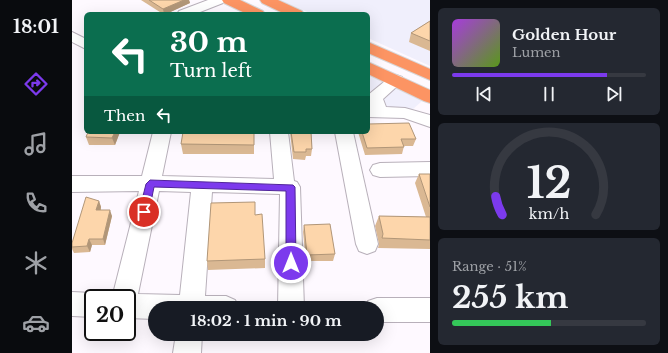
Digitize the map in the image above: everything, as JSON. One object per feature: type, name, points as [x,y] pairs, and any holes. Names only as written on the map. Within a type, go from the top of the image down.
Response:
[{"type":"highway","points":[[228,0],[254,12]]},
{"type":"highway","points":[[268,0],[293,12]]},
{"type":"highway","points":[[370,48],[430,75]]},
{"type":"highway","points":[[370,68],[430,97]]},
{"type":"street","points":[[179,12],[207,0]]},
{"type":"street","points":[[193,12],[219,0]]},
{"type":"street","points":[[396,80],[374,98],[374,112],[405,113],[430,121]]},
{"type":"street","points":[[127,289],[162,134]]},
{"type":"street","points":[[279,134],[285,187]]},
{"type":"street","points":[[344,134],[367,244]]},
{"type":"street","points":[[380,170],[430,169]]},
{"type":"street","points":[[72,184],[290,187],[291,301]]},
{"type":"street","points":[[192,301],[202,185]]},
{"type":"street","points":[[72,304],[84,305]]},
{"type":"street","points":[[136,306],[148,307]]},
{"type":"street","points":[[384,310],[430,310]]},
{"type":"street","points":[[187,353],[188,341]]},
{"type":"shaded area","points":[[280,0],[430,0],[430,66],[370,39],[370,12],[307,12]]},
{"type":"shaded area","points":[[370,76],[422,101],[413,109],[370,107]]},
{"type":"building","points":[[149,0],[184,0],[163,9]]},
{"type":"building","points":[[430,21],[430,41],[411,33]]},
{"type":"building","points":[[409,123],[416,139],[401,139],[404,147],[367,148],[363,134],[370,134],[370,124]]},
{"type":"building","points":[[87,134],[114,134],[112,138],[86,137]]},
{"type":"building","points":[[183,134],[254,134],[254,145],[181,144]]},
{"type":"building","points":[[291,134],[311,134],[312,149],[306,149],[306,152],[294,152]]},
{"type":"building","points":[[419,174],[430,174],[430,207]]},
{"type":"building","points":[[86,197],[99,201],[96,210],[110,210],[103,239],[89,239],[87,246],[72,247],[72,243]]},
{"type":"building","points":[[255,202],[255,215],[262,214],[265,259],[207,261],[211,203]]},
{"type":"building","points":[[379,216],[430,217],[430,240],[382,238],[383,234]]},
{"type":"building","points":[[330,224],[335,254],[307,255],[304,225]]},
{"type":"route","points":[[144,212],[150,184],[290,187],[291,263]]}]
